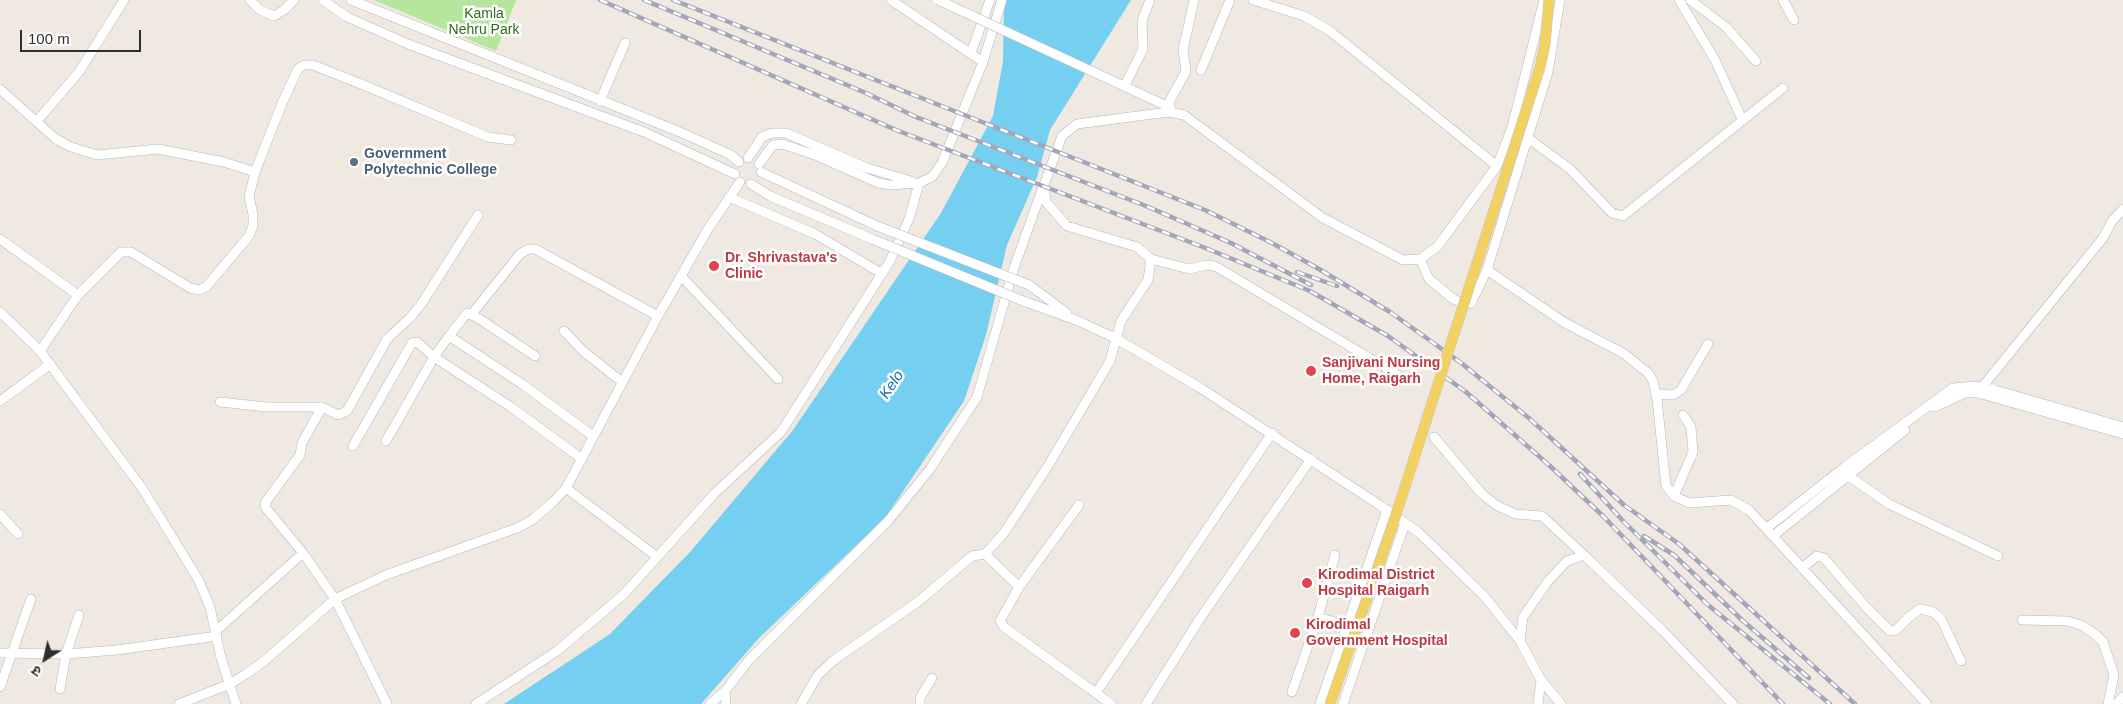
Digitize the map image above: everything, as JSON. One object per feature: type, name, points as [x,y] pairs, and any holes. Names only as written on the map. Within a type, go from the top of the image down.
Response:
[{"type":"main road","points":[[1330,704],[1398,510],[1540,67],[1545,44],[1549,0]]},
{"type":"street","points":[[37,122],[79,72],[124,0]]},
{"type":"street","points":[[250,0],[260,10],[274,16],[284,10],[294,0]]},
{"type":"street","points":[[323,0],[347,17],[408,44],[488,72],[644,132],[752,184],[770,196],[1023,301],[1076,320],[1115,338],[1199,387],[1272,433],[1418,532],[1485,597],[1520,641],[1541,680],[1561,704]]},
{"type":"street","points":[[351,0],[680,132],[731,155],[739,162]]},
{"type":"street","points":[[891,0],[983,62]]},
{"type":"street","points":[[938,0],[1125,85],[1184,115],[1323,218],[1403,260],[1420,259],[1437,247],[1498,166],[1512,127],[1544,0]]},
{"type":"street","points":[[970,53],[990,0]]},
{"type":"street","points":[[752,184],[759,178],[760,168],[773,145],[782,144],[815,155],[878,183],[890,185],[919,183],[932,177],[942,163],[983,62],[1002,0]]},
{"type":"street","points":[[1125,85],[1143,49],[1142,21],[1150,0]]},
{"type":"street","points":[[1167,106],[1186,71],[1183,50],[1194,0]]},
{"type":"street","points":[[1201,70],[1230,0]]},
{"type":"street","points":[[1253,0],[1304,16],[1330,31],[1498,166]]},
{"type":"street","points":[[1420,259],[1429,279],[1445,293],[1465,305],[1472,303],[1487,270],[1548,72],[1560,0]]},
{"type":"street","points":[[1680,0],[1715,60],[1742,119]]},
{"type":"street","points":[[1690,0],[1726,26],[1756,61]]},
{"type":"street","points":[[1783,0],[1794,20]]},
{"type":"street","points":[[600,101],[625,43]]},
{"type":"street","points":[[40,351],[78,295],[121,252],[131,252],[190,288],[199,290],[206,287],[249,236],[253,226],[253,214],[249,197],[255,172],[298,69],[304,65],[313,65],[488,137],[511,140]]},
{"type":"street","points":[[1528,138],[1570,169],[1612,213],[1622,216],[1783,88]]},
{"type":"street","points":[[0,89],[56,139],[71,147],[97,155],[158,149],[224,162],[255,172]]},
{"type":"street","points":[[710,704],[725,691],[749,660],[888,521],[930,469],[977,397],[1013,272],[1062,136],[1077,124],[1168,112],[1184,115]]},
{"type":"street","points":[[739,162],[748,158],[762,137],[772,133],[786,133],[867,168],[919,183]]},
{"type":"street","points":[[748,158],[760,168],[877,226],[1029,285],[1076,320]]},
{"type":"street","points":[[179,704],[230,684],[263,662],[335,598],[386,575],[517,528],[532,520],[566,488],[658,316],[682,278],[708,229],[729,197],[737,178],[739,162]]},
{"type":"street","points":[[476,704],[557,651],[623,595],[656,556],[715,493],[781,432],[890,260],[908,219],[919,183]]},
{"type":"street","points":[[1044,185],[1046,202],[1067,226],[1137,247],[1151,259],[1189,269],[1206,265],[1215,266],[1398,375]]},
{"type":"street","points":[[729,197],[815,234],[881,272]]},
{"type":"street","points":[[1980,390],[2103,238],[2112,221],[2123,209]]},
{"type":"street","points":[[220,402],[266,407],[322,407],[338,415],[348,411],[387,339],[410,318],[422,303],[478,214]]},
{"type":"street","points":[[0,239],[78,295]]},
{"type":"street","points":[[471,314],[520,254],[528,249],[535,249],[658,316]]},
{"type":"street","points":[[801,704],[818,675],[834,660],[919,601],[972,556],[985,554],[1004,533],[1048,466],[1110,360],[1121,322],[1148,280],[1151,259]]},
{"type":"street","points":[[1487,270],[1565,322],[1640,364],[1653,381],[1666,486],[1674,496],[1689,503],[1731,500],[1749,510],[1927,704]]},
{"type":"street","points":[[682,278],[778,379]]},
{"type":"street","points":[[0,312],[40,351],[146,496],[198,579],[210,607],[236,704]]},
{"type":"street","points":[[386,441],[434,357],[464,315],[471,314],[536,356]]},
{"type":"street","points":[[564,331],[583,351],[622,382]]},
{"type":"street","points":[[450,336],[522,384],[593,436]]},
{"type":"street","points":[[354,446],[412,344],[418,342],[434,357],[511,407],[582,459]]},
{"type":"street","points":[[1656,394],[1677,394],[1708,344]]},
{"type":"street","points":[[0,402],[49,365]]},
{"type":"street","points":[[1767,528],[1846,466],[1954,388],[1980,390],[2123,428]]},
{"type":"street","points":[[1773,536],[1937,405],[1965,393],[1980,390],[2123,434]]},
{"type":"street","points":[[322,407],[302,443],[300,455],[265,502],[266,508],[303,553],[335,598],[387,704]]},
{"type":"street","points":[[1674,496],[1693,452],[1691,427],[1683,415]]},
{"type":"street","points":[[1096,693],[1272,433]]},
{"type":"street","points":[[1434,437],[1482,494],[1496,506],[1515,514],[1542,516],[1662,630],[1732,704]]},
{"type":"street","points":[[1146,704],[1201,617],[1311,459]]},
{"type":"street","points":[[1847,475],[1889,504],[1998,556]]},
{"type":"street","points":[[566,488],[656,556]]},
{"type":"street","points":[[1079,505],[1019,587],[1000,621],[1001,624],[1111,704]]},
{"type":"street","points":[[1320,704],[1387,510]]},
{"type":"street","points":[[0,514],[18,534]]},
{"type":"street","points":[[1343,704],[1405,523]]},
{"type":"street","points":[[0,653],[66,654],[117,650],[216,634],[303,553]]},
{"type":"street","points":[[985,554],[1019,587]]},
{"type":"street","points":[[1292,692],[1318,617],[1335,555]]},
{"type":"street","points":[[1520,641],[1524,617],[1549,580],[1567,561],[1584,555]]},
{"type":"street","points":[[1802,568],[1817,556],[1824,558],[1867,608],[1890,631],[1896,630],[1909,616],[1920,609],[1933,612],[1940,619],[1961,661]]},
{"type":"street","points":[[0,687],[31,599]]},
{"type":"street","points":[[60,689],[66,654],[79,615]]},
{"type":"street","points":[[1318,617],[1347,626]]},
{"type":"street","points":[[2022,620],[2068,621],[2083,626],[2096,634],[2103,642],[2114,675],[2108,704]]},
{"type":"street","points":[[920,704],[920,698],[932,678]]},
{"type":"street","points":[[1538,704],[1541,680]]},
{"type":"street","points":[[725,691],[726,704]]},
{"type":"street","points":[[2116,704],[2123,696]]},
{"type":"green space","name":"Kamla Nehru Park","points":[[374,0],[516,0],[496,51]]},
{"type":"water","name":"Kelo","points":[[1004,0],[1131,0],[1050,130],[1037,177],[1007,245],[986,335],[964,401],[885,518],[759,638],[701,704],[504,704],[610,634],[691,551],[793,430],[941,213],[993,116],[1003,61]]},
{"type":"railway","points":[[600,0],[896,130],[1203,247],[1310,291],[1388,336],[1466,392],[1550,466],[1604,517],[1783,704]]},
{"type":"railway","points":[[644,0],[866,93],[916,117],[1146,206],[1231,243],[1311,285]]},
{"type":"railway","points":[[673,0],[1205,210],[1319,269],[1390,312],[1460,362],[1530,419],[1624,505],[1679,544],[1855,704]]},
{"type":"railway","points":[[1297,272],[1337,286]]},
{"type":"railway","points":[[1580,474],[1624,522],[1708,605],[1830,704]]},
{"type":"railway","points":[[1644,536],[1674,555],[1742,620],[1809,678]]},
{"type":"place","name":"Government Polytechnic College","points":[[354,162]]},
{"type":"place","name":"Dr. Shrivastava's Clinic","points":[[714,266]]},
{"type":"place","name":"Sanjivani Nursing Home, Raigarh","points":[[1311,371]]},
{"type":"place","name":"Kirodimal District Hospital Raigarh","points":[[1307,583]]},
{"type":"place","name":"Kirodimal Government Hospital","points":[[1295,633]]}]
